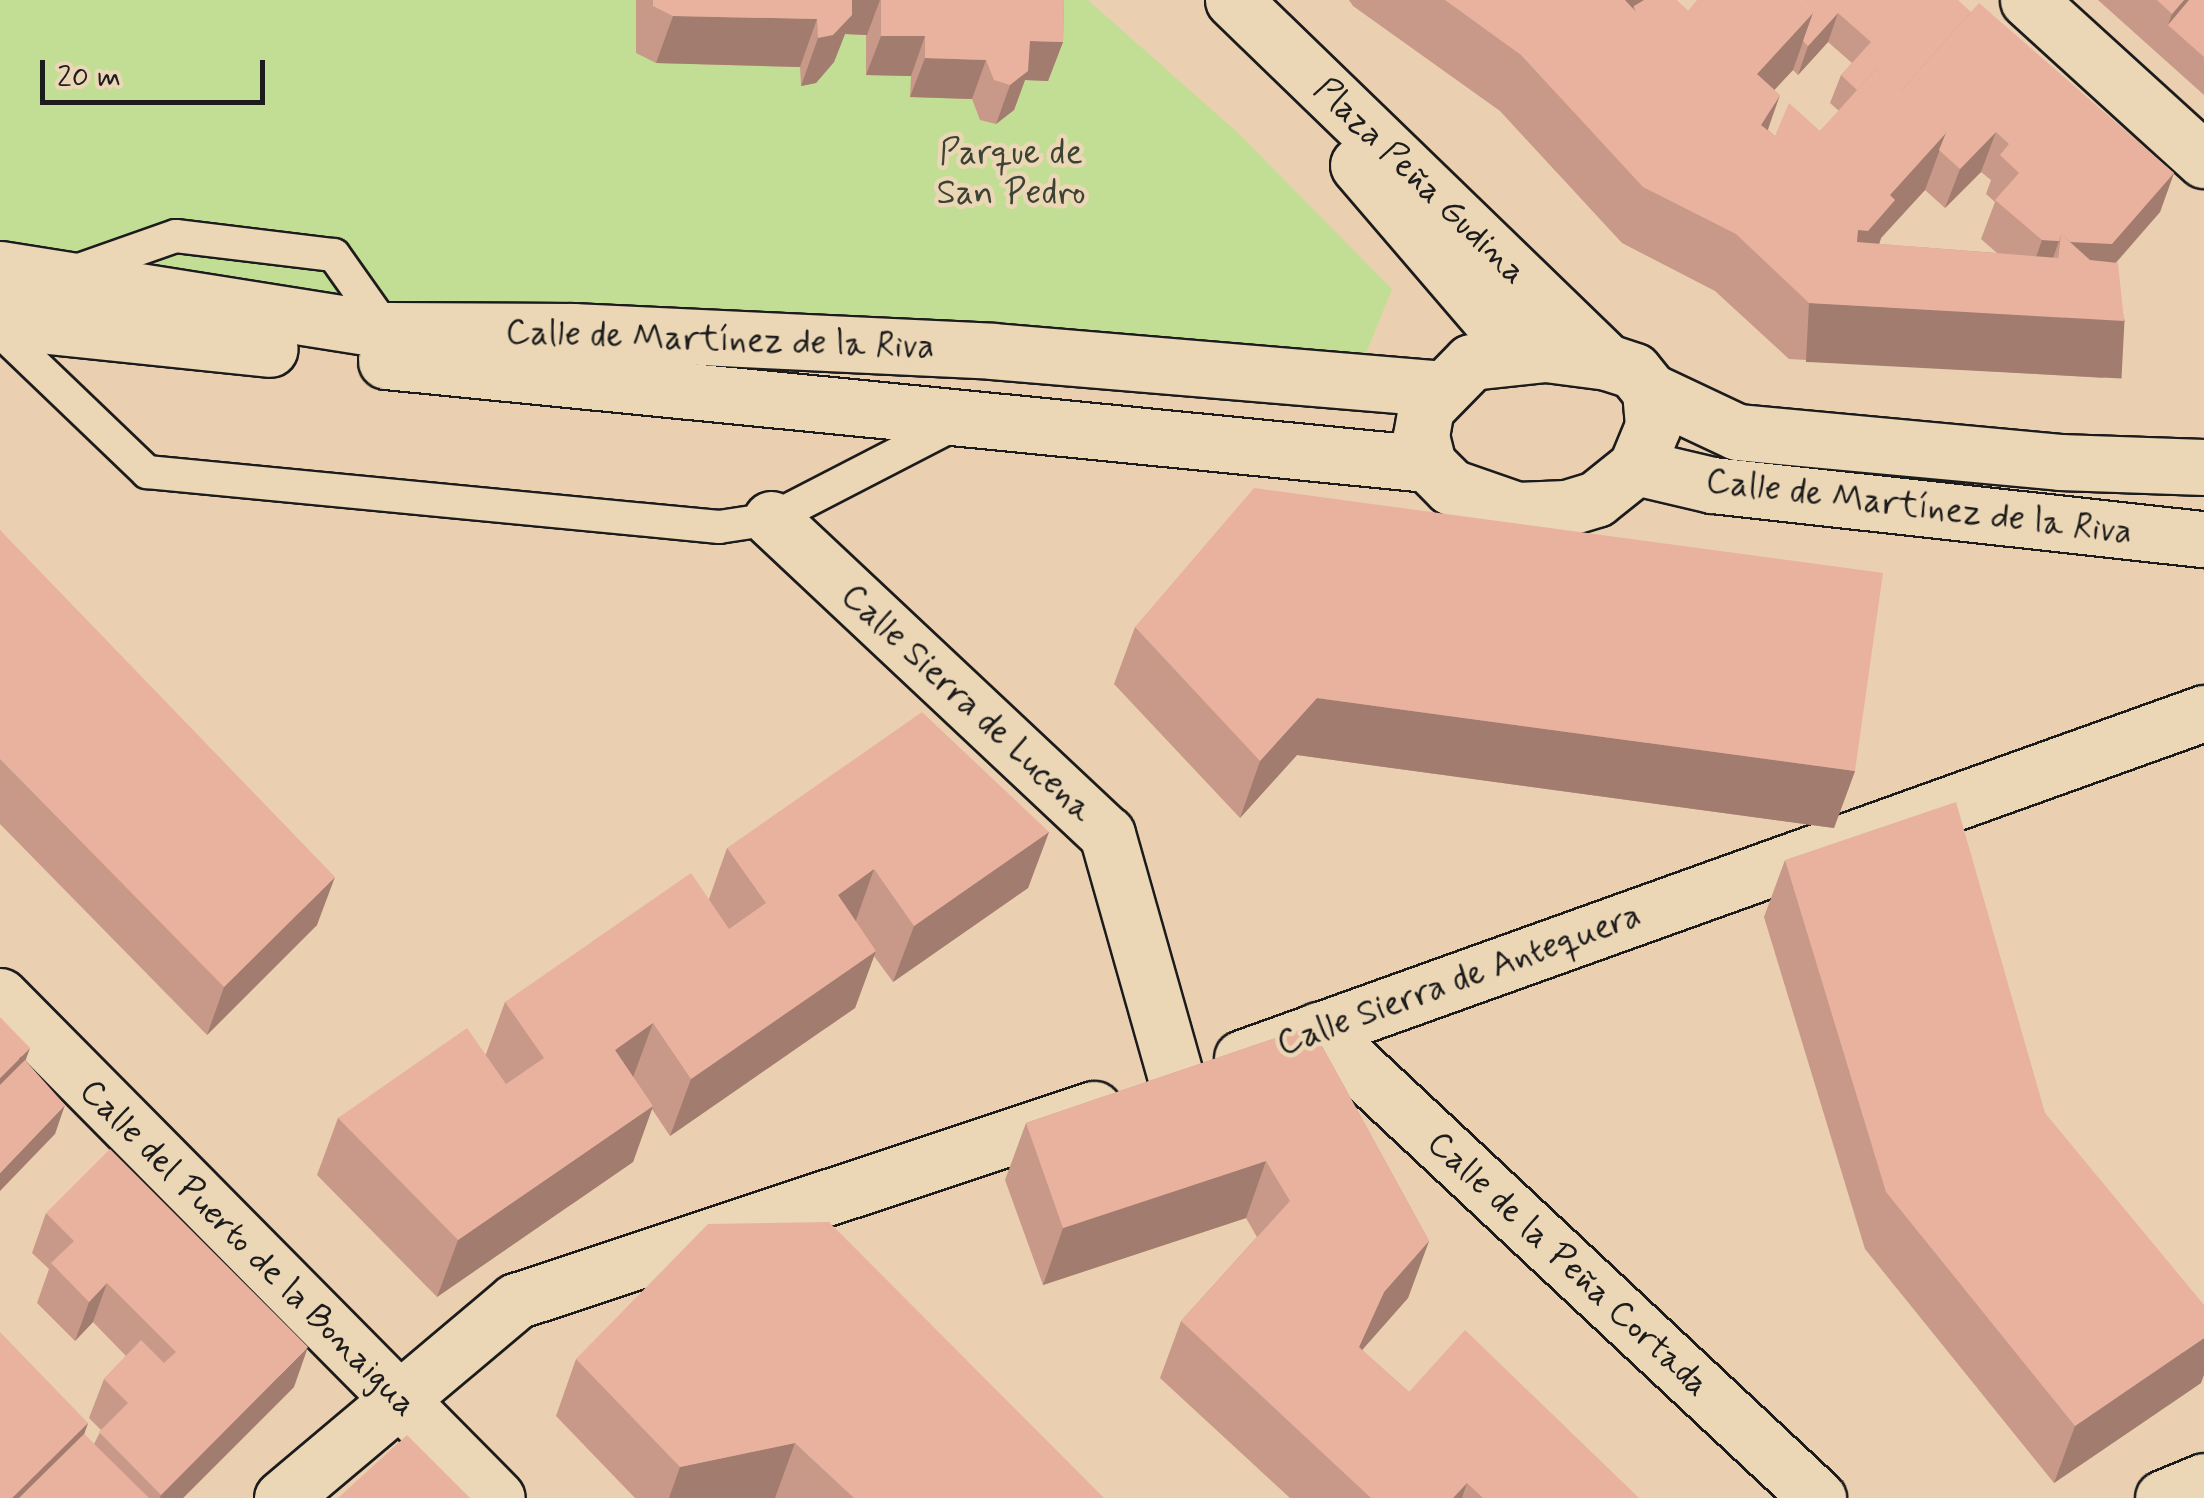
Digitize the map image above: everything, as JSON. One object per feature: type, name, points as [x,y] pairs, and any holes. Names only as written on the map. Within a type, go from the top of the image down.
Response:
[{"type":"street","name":"Plaza Peña Gudina","points":[[1216,0],[1522,356]]},
{"type":"street","name":"Plaza Peña Gudina","points":[[1233,0],[1629,376]]},
{"type":"street","points":[[2028,0],[2204,160]]},
{"type":"street","name":"Calle de Martínez de la Riva","points":[[23,275],[387,330],[573,332],[992,351],[1442,389]]},
{"type":"street","name":"Calle de Martínez de la Riva","points":[[0,321],[1428,464]]},
{"type":"street","points":[[1522,356],[1629,376],[1653,426],[1636,467],[1596,499],[1517,510],[1451,487],[1428,464],[1421,436],[1426,408],[1471,362],[1522,356]]},
{"type":"street","name":"Calle de Martínez de la Riva","points":[[1629,376],[1738,432],[2060,462],[2204,467]]},
{"type":"street","name":"Calle de Martínez de la Riva","points":[[1636,467],[1712,485],[2204,539]]},
{"type":"street","name":"Calle Sierra de Lucena","points":[[771,519],[1106,834],[1177,1081]]},
{"type":"street","name":"Calle Sierra de Antequera","points":[[282,1498],[394,1397],[516,1302],[1177,1081],[2204,714]]},
{"type":"street","name":"Calle del Puerto de la Bonaigua","points":[[0,996],[497,1498]]},
{"type":"street","name":"Calle de la Peña Cortada","points":[[1318,1030],[1818,1498]]},
{"type":"street","points":[[2164,1498],[2204,1481]]},
{"type":"lane","points":[[0,330],[147,472],[719,527],[771,519],[964,420]]},
{"type":"green space","name":"Parque de San Pedro","points":[[0,0],[1088,0],[1238,133],[1392,289],[1360,368],[571,317],[136,282],[0,260]]},
{"type":"building","points":[[653,0],[852,0],[852,15],[833,35],[818,38],[817,19],[673,16],[653,6]]},
{"type":"building","points":[[881,0],[1064,0],[1063,42],[1030,41],[1028,71],[1010,85],[994,80],[986,60],[925,58],[925,36],[881,36]]},
{"type":"building","points":[[1445,0],[1625,0],[1636,12],[1634,6],[1644,0],[1676,0],[1688,11],[1697,0],[1799,0],[1813,13],[1757,74],[1780,95],[1761,125],[1775,136],[1789,103],[1820,131],[1876,69],[1946,133],[1890,195],[1895,200],[1868,231],[1858,230],[1857,242],[2058,258],[2061,234],[2090,260],[2118,263],[2124,321],[1809,303],[1736,234],[1643,187],[1521,55]]},
{"type":"building","points":[[1799,0],[1958,0],[1971,12],[1900,92],[1876,69],[1857,90],[1841,75],[1871,42],[1838,13],[1808,46],[1803,41],[1813,13]]},
{"type":"building","points":[[2157,0],[2184,0],[2172,14]]},
{"type":"building","points":[[2189,0],[2204,0],[2204,57],[2168,25]]},
{"type":"building","points":[[1979,3],[2174,173],[2112,244],[2070,242],[2061,234],[2059,241],[2042,240],[1995,200],[2019,173],[2000,155],[2009,144],[1996,132],[1960,169],[1939,150],[1946,133],[1900,92]]},
{"type":"building","points":[[1254,488],[1883,573],[1855,771],[1317,698],[1260,761],[1135,627]]},
{"type":"building","points":[[0,530],[335,877],[224,987],[0,759]]},
{"type":"building","points":[[922,712],[1049,832],[914,926],[874,869],[838,895],[876,951],[691,1079],[653,1023],[615,1050],[653,1106],[458,1240],[338,1118],[467,1028],[506,1084],[544,1058],[505,1002],[691,873],[729,929],[766,903],[727,848]]},
{"type":"building","points":[[1956,802],[2045,1113],[2204,1305],[2204,1338],[2075,1426],[1886,1192],[1785,860]]},
{"type":"building","points":[[0,1017],[30,1048],[0,1078]]},
{"type":"building","points":[[1311,1026],[1429,1241],[1384,1292],[1359,1347],[1409,1392],[1465,1330],[1639,1498],[1483,1498],[1467,1483],[1453,1498],[1371,1498],[1181,1321],[1290,1201],[1266,1161],[1063,1228],[1026,1123]]},
{"type":"building","points":[[25,1060],[65,1105],[0,1173],[0,1085]]},
{"type":"building","points":[[110,1149],[308,1347],[161,1495],[99,1432],[128,1403],[104,1379],[141,1340],[164,1363],[176,1352],[107,1283],[89,1302],[51,1263],[74,1241],[46,1213]]},
{"type":"building","points":[[829,1222],[1104,1498],[854,1498],[795,1443],[680,1467],[576,1359],[708,1224]]},
{"type":"building","points":[[0,1332],[88,1423],[12,1498],[0,1498]]},
{"type":"building","points":[[84,1434],[149,1498],[19,1498]]},
{"type":"building","points":[[407,1435],[470,1498],[338,1498]]}]
